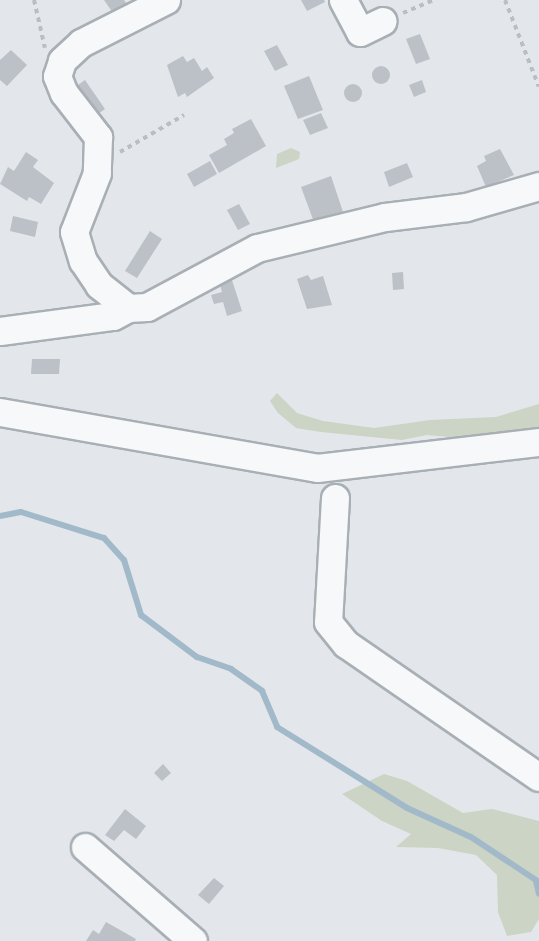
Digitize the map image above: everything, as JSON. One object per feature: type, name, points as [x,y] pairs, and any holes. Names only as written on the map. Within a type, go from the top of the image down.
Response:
[{"type":"street","points":[[128,308],[99,285],[83,261],[74,232],[99,158],[98,137],[64,93],[57,76],[62,61],[81,43],[166,0]]},
{"type":"street","points":[[343,0],[360,32],[383,21]]},
{"type":"street","points":[[0,331],[113,316],[128,308],[147,307],[257,248],[385,217],[466,207],[539,186]]},
{"type":"street","points":[[0,412],[317,468],[539,442]]},
{"type":"street","points":[[335,498],[328,622],[346,644],[539,777]]},
{"type":"street","points":[[85,847],[193,941]]},
{"type":"path","points":[[34,0],[48,66],[57,76]]},
{"type":"path","points":[[383,21],[433,0]]},
{"type":"path","points":[[505,0],[539,87]]},
{"type":"path","points":[[99,158],[111,157],[184,115]]},
{"type":"green space","points":[[291,148],[300,152],[299,159],[276,168],[277,154]]},
{"type":"green space","points":[[277,393],[297,413],[323,421],[374,428],[430,420],[496,417],[539,404],[539,429],[472,439],[427,435],[402,440],[321,432],[296,428],[278,413],[270,401]]},
{"type":"green space","points":[[384,774],[407,781],[463,813],[492,809],[539,821],[539,919],[531,932],[507,936],[498,912],[497,875],[476,855],[438,848],[396,847],[411,834],[382,821],[342,794]]},
{"type":"building","points":[[104,0],[124,0],[127,4],[113,13]]},
{"type":"building","points":[[301,0],[324,0],[325,2],[307,11]]},
{"type":"building","points":[[420,34],[430,59],[416,64],[406,39]]},
{"type":"building","points":[[277,45],[288,65],[275,71],[264,51]]},
{"type":"building","points":[[11,50],[27,65],[7,86],[0,80],[0,60]]},
{"type":"building","points":[[183,56],[187,62],[194,58],[202,71],[207,67],[214,78],[187,97],[185,93],[178,97],[167,65]]},
{"type":"building","points":[[381,66],[387,69],[390,75],[387,81],[381,84],[375,81],[372,75],[375,69]]},
{"type":"building","points":[[309,76],[323,110],[298,119],[284,86]]},
{"type":"building","points":[[85,80],[105,109],[91,119],[71,90]]},
{"type":"building","points":[[422,80],[426,92],[414,97],[409,85]]},
{"type":"building","points":[[353,84],[359,87],[362,93],[359,99],[353,102],[347,99],[344,93],[347,87]]},
{"type":"building","points":[[321,113],[328,128],[310,135],[303,120]]},
{"type":"building","points":[[251,119],[266,146],[219,173],[209,155],[227,145],[224,139],[234,133],[232,129]]},
{"type":"building","points":[[500,149],[514,175],[486,187],[477,166],[486,161],[484,156]]},
{"type":"building","points":[[26,152],[38,160],[33,167],[54,183],[41,204],[29,197],[27,201],[0,184],[8,167],[14,171]]},
{"type":"building","points":[[210,161],[217,174],[194,187],[187,174]]},
{"type":"building","points":[[407,163],[413,177],[389,187],[384,172]]},
{"type":"building","points":[[331,176],[343,212],[314,222],[301,187]]},
{"type":"building","points":[[239,204],[250,224],[238,230],[227,210]]},
{"type":"building","points":[[13,216],[38,222],[35,237],[10,231]]},
{"type":"building","points":[[150,231],[162,239],[137,278],[125,271]]},
{"type":"building","points":[[403,272],[404,289],[393,290],[392,273]]},
{"type":"building","points":[[308,275],[311,280],[323,276],[332,305],[307,309],[297,279]]},
{"type":"building","points":[[231,277],[242,311],[227,316],[223,302],[214,304],[211,295],[222,292],[219,281]]},
{"type":"building","points":[[32,359],[60,359],[59,374],[31,374]]},
{"type":"building","points":[[163,764],[171,773],[162,781],[154,773]]},
{"type":"building","points":[[125,809],[146,826],[136,839],[124,830],[114,841],[105,835]]},
{"type":"building","points":[[214,878],[224,886],[209,904],[198,895]]},
{"type":"building","points":[[106,922],[136,939],[135,941],[86,941],[93,930],[99,934]]},
{"type":"waterway","points":[[0,516],[21,512],[104,538],[124,560],[141,615],[197,657],[231,669],[262,691],[277,727],[407,808],[471,837],[539,882]]},
{"type":"waterway","points":[[536,881],[539,894]]}]
